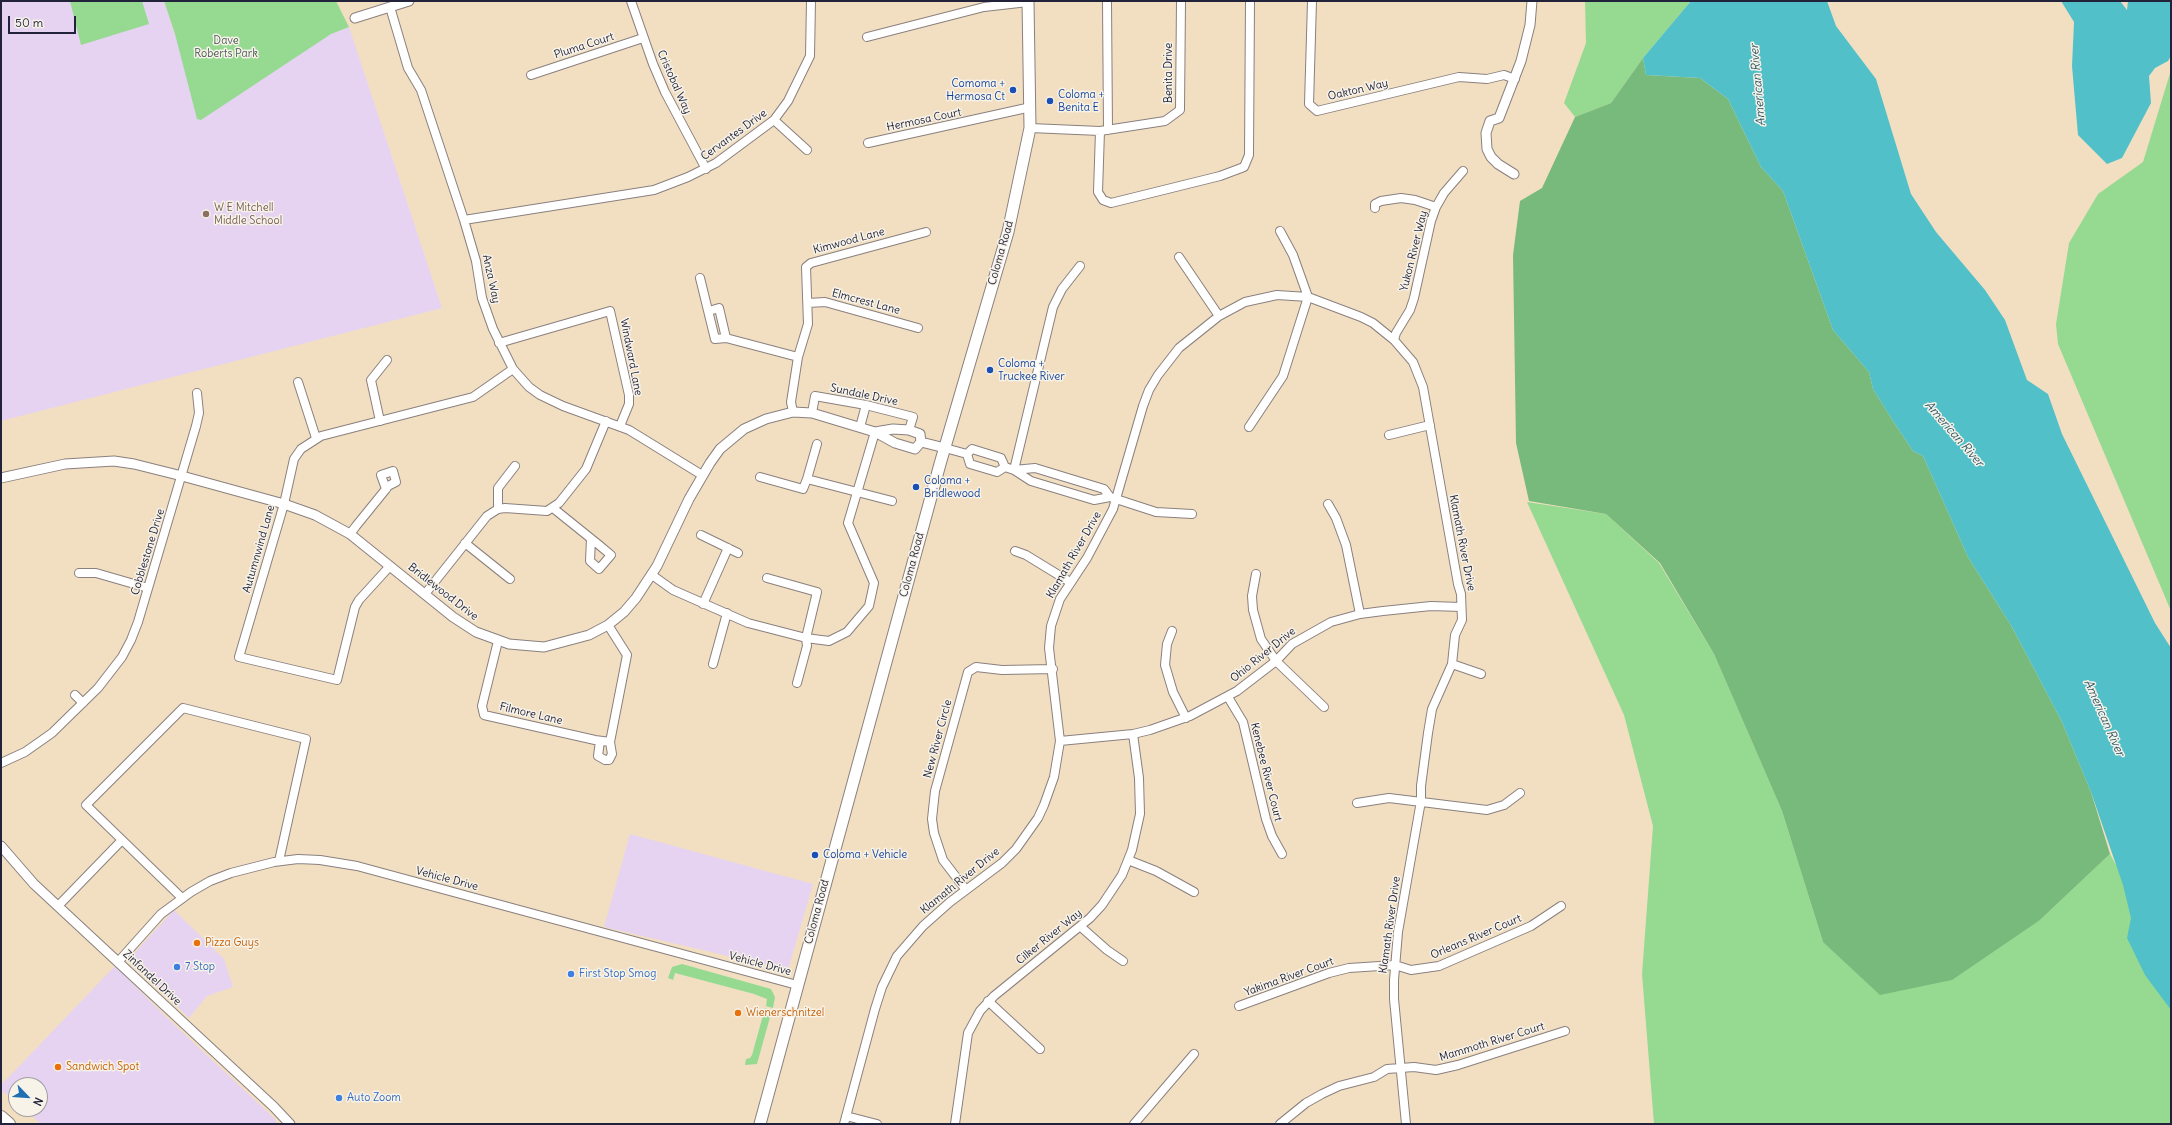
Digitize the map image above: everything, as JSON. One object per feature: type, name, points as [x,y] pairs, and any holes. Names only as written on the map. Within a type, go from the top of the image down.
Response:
[{"type":"main road","name":"Coloma Road","points":[[760,1124],[945,448],[1008,232],[1020,182],[1030,128],[1031,107],[1028,1]]},
{"type":"main road","points":[[1,1117],[9,1124]]},
{"type":"street","points":[[355,18],[409,1]]},
{"type":"street","name":"Cristobal Way","points":[[631,1],[643,38],[665,92],[706,169]]},
{"type":"street","name":"Cervantes Drive","points":[[464,220],[654,190],[706,169],[774,120],[788,101],[805,70],[810,56],[811,1]]},
{"type":"street","points":[[867,37],[984,7],[1028,1]]},
{"type":"street","points":[[1107,1],[1104,130],[1098,192],[1103,200],[1111,203],[1220,176],[1244,167],[1250,155],[1250,1]]},
{"type":"street","name":"Benita Drive","points":[[1030,128],[1104,130],[1165,121],[1180,110],[1181,1]]},
{"type":"street","name":"Oakton Way","points":[[1312,1],[1309,104],[1317,111],[1459,77],[1487,79],[1504,75],[1515,79]]},
{"type":"street","points":[[1514,174],[1498,164],[1491,157],[1485,139],[1487,127],[1490,121],[1499,118],[1526,48],[1532,1]]},
{"type":"street","name":"Anza Way","points":[[390,7],[408,68],[421,90],[464,220],[476,261],[482,298],[499,343],[513,369],[529,387],[540,395],[563,406],[620,426],[702,475]]},
{"type":"street","name":"Pluma Court","points":[[531,75],[643,38]]},
{"type":"street","name":"Hermosa Court","points":[[868,143],[1031,107]]},
{"type":"street","points":[[774,120],[807,150]]},
{"type":"street","name":"Yukon River Way","points":[[1394,340],[1396,333],[1410,310],[1414,298],[1431,221],[1436,207],[1444,193],[1463,171]]},
{"type":"street","points":[[1375,208],[1375,204],[1381,201],[1401,198],[1415,200],[1436,207]]},
{"type":"street","points":[[1249,427],[1277,388],[1283,376],[1308,297],[1293,255],[1280,231]]},
{"type":"street","name":"Kimwood Lane","points":[[793,412],[791,402],[798,357],[808,324],[806,268],[811,263],[926,232]]},
{"type":"street","points":[[1179,257],[1219,316]]},
{"type":"street","points":[[1014,470],[1054,307],[1062,289],[1080,266]]},
{"type":"street","points":[[700,278],[715,340],[726,338],[798,357]]},
{"type":"street","name":"Klamath River Drive","points":[[845,1120],[875,1009],[890,968],[908,942],[923,926],[966,890],[1002,863],[1016,849],[1038,818],[1054,777],[1060,741],[1049,648],[1051,626],[1060,599],[1096,542],[1114,498],[1143,406],[1155,380],[1179,348],[1219,316],[1231,308],[1258,298],[1277,295],[1308,297],[1361,317],[1373,323],[1394,340],[1413,362],[1419,374],[1430,425],[1461,594],[1462,620],[1455,635],[1452,664],[1432,709],[1421,786],[1421,801],[1398,932],[1394,999],[1406,1124]]},
{"type":"street","name":"Elmcrest Lane","points":[[808,303],[825,302],[918,328]]},
{"type":"street","name":"Windward Lane","points":[[499,343],[610,311],[629,404],[620,426]]},
{"type":"street","points":[[380,421],[371,380],[387,360]]},
{"type":"street","name":"Autumnwind Lane","points":[[390,566],[359,600],[355,607],[337,680],[239,657],[284,504],[294,459],[300,449],[316,438],[473,397],[513,369]]},
{"type":"street","points":[[298,382],[316,438]]},
{"type":"street","name":"Cobblestone Drive","points":[[1,763],[39,743],[83,703],[111,673],[122,657],[138,622],[182,476],[198,413],[197,393]]},
{"type":"street","name":"Sundale Drive","points":[[812,413],[815,396],[866,405],[913,417],[909,430]]},
{"type":"street","points":[[860,427],[866,405]]},
{"type":"street","name":"Bridlewood Drive","points":[[1,478],[65,464],[98,461],[134,464],[284,504],[315,515],[350,534],[471,629],[498,641],[521,646],[554,645],[589,635],[608,625],[636,598],[652,575],[702,475],[718,452],[732,437],[766,419],[793,412],[812,413],[860,427],[874,432],[895,443],[915,450],[921,442]]},
{"type":"street","points":[[425,594],[487,516],[498,509],[512,508],[541,512],[552,508],[586,469],[606,421]]},
{"type":"street","points":[[1389,435],[1430,425]]},
{"type":"street","name":"Bridlewood Drive","points":[[874,432],[893,429],[909,430]]},
{"type":"street","points":[[909,430],[920,434],[921,442],[967,454]]},
{"type":"street","points":[[652,575],[672,590],[748,623],[806,638],[829,641],[847,632],[869,606],[874,583],[848,523],[874,432]]},
{"type":"street","points":[[760,477],[803,489],[817,444]]},
{"type":"street","points":[[967,454],[972,449],[1002,458],[1005,467]]},
{"type":"street","points":[[967,454],[970,464],[997,472],[1005,467]]},
{"type":"street","points":[[498,509],[498,488],[514,466]]},
{"type":"street","points":[[1005,467],[1014,470],[1031,481],[1094,500],[1114,498]]},
{"type":"street","points":[[1014,470],[1035,468],[1104,489],[1114,498],[1143,510],[1192,514]]},
{"type":"street","points":[[807,479],[892,501]]},
{"type":"street","points":[[350,534],[386,489]]},
{"type":"street","points":[[1328,504],[1336,518],[1346,545],[1360,614]]},
{"type":"street","points":[[552,508],[591,539]]},
{"type":"street","points":[[701,535],[738,553]]},
{"type":"street","points":[[465,543],[510,579]]},
{"type":"street","points":[[703,604],[728,548]]},
{"type":"street","points":[[1015,551],[1026,555],[1070,582]]},
{"type":"street","points":[[79,573],[96,573],[148,588]]},
{"type":"street","points":[[1256,574],[1252,596],[1253,618],[1261,639],[1276,661],[1324,708]]},
{"type":"street","points":[[767,578],[817,592],[806,638],[807,646],[797,682]]},
{"type":"street","name":"Ohio River Drive","points":[[1060,741],[1133,734],[1186,718],[1228,697],[1276,661],[1292,644],[1317,628],[1360,614],[1431,606],[1461,607]]},
{"type":"street","points":[[713,664],[727,613]]},
{"type":"street","points":[[600,741],[598,756],[605,760],[609,760],[612,754],[610,742],[627,655],[608,625]]},
{"type":"street","points":[[1172,631],[1167,644],[1165,665],[1173,692],[1186,718]]},
{"type":"street","name":"Filmore Lane","points":[[498,641],[482,706],[484,715],[610,742]]},
{"type":"street","points":[[1452,664],[1481,674]]},
{"type":"street","name":"New River Circle","points":[[966,890],[943,860],[934,833],[932,819],[935,791],[968,672],[976,667],[1002,670],[1052,669]]},
{"type":"street","points":[[75,695],[83,703]]},
{"type":"street","name":"Kenebee River Court","points":[[1228,697],[1243,722],[1266,819],[1272,836],[1282,854]]},
{"type":"street","points":[[182,898],[86,805],[183,708],[306,739],[279,861]]},
{"type":"street","name":"Cilker River Way","points":[[955,1124],[968,1033],[977,1016],[988,1001],[1081,926],[1112,890],[1128,860],[1137,832],[1140,796],[1133,734]]},
{"type":"street","points":[[1357,804],[1389,798],[1421,801],[1466,809],[1487,810],[1504,805],[1520,793]]},
{"type":"street","points":[[58,906],[122,840]]},
{"type":"street","name":"Zinfandel Drive","points":[[1,846],[21,870],[58,906],[274,1107],[290,1124]]},
{"type":"street","name":"Vehicle Drive","points":[[118,962],[151,924],[182,898],[210,881],[231,872],[279,861],[320,860],[352,865],[797,985]]},
{"type":"street","points":[[1128,860],[1156,871],[1194,892]]},
{"type":"street","name":"Orleans River Court","points":[[1395,965],[1411,970],[1439,966],[1531,926],[1561,906]]},
{"type":"street","points":[[1081,926],[1107,950],[1123,961]]},
{"type":"street","name":"Yakima River Court","points":[[1239,1006],[1335,971],[1395,965]]},
{"type":"street","points":[[988,1001],[1040,1049]]},
{"type":"street","name":"Mammoth River Court","points":[[1280,1124],[1301,1107],[1322,1094],[1339,1086],[1374,1077],[1387,1069],[1414,1066],[1436,1070],[1458,1065],[1565,1031]]},
{"type":"street","points":[[1134,1124],[1194,1054]]},
{"type":"street","points":[[845,1120],[877,1124]]},
{"type":"shaded area","name":"W E Mitchell Middle School","points":[[1,1],[164,1],[175,34],[331,34],[349,27],[442,308],[1,421]]},
{"type":"shaded area","points":[[630,834],[813,884],[788,970],[604,927]]},
{"type":"shaded area","points":[[174,910],[224,959],[233,987],[207,996],[189,1018],[129,959]]},
{"type":"shaded area","points":[[115,966],[164,1015],[273,1117],[278,1124],[41,1124],[33,1117],[48,1117],[48,1077],[9,1077]]},
{"type":"shaded area","points":[[8,1078],[8,1096],[1,1090],[1,1086]]},
{"type":"green space","points":[[70,1],[142,1],[149,24],[81,45]]},
{"type":"green space","name":"Dave Roberts Park","points":[[164,1],[336,1],[349,27],[331,34],[201,120],[197,119],[175,34]]},
{"type":"green space","points":[[1585,1],[1691,1],[1643,58],[1611,103],[1575,117],[1564,103],[1586,43]]},
{"type":"green space","points":[[1643,58],[1646,75],[1700,78],[1728,99],[1761,167],[1783,191],[1833,330],[1869,372],[1873,389],[1913,451],[1923,456],[1968,557],[2012,627],[2062,722],[2091,792],[2110,854],[2040,920],[1952,980],[1880,995],[1823,942],[1782,811],[1714,654],[1660,563],[1606,514],[1529,501],[1516,443],[1513,255],[1520,201],[1542,188],[1575,117],[1611,103]]},
{"type":"green space","points":[[2171,70],[2171,611],[2058,344],[2056,324],[2069,243],[2098,194],[2143,162]]},
{"type":"green space","points":[[1527,502],[1606,514],[1659,563],[1714,654],[1782,811],[1823,942],[2040,920],[2110,854],[2171,965],[2171,1124],[1654,1124],[1642,974],[1653,826],[1624,715]]},
{"type":"green space","points":[[682,964],[771,989],[775,997],[773,1008],[766,1006],[767,999],[754,994],[675,973],[673,980],[668,978],[672,967]]},
{"type":"green space","points":[[765,1008],[772,1010],[757,1064],[745,1065],[746,1059],[750,1058],[752,1055]]},
{"type":"water","name":"American River","points":[[1691,1],[1827,1],[1836,26],[1876,79],[1911,194],[1936,232],[1985,290],[2005,320],[2027,380],[2048,394],[2062,434],[2155,623],[2171,648],[2171,1010],[2145,975],[2127,938],[2131,918],[2123,885],[2091,792],[2062,722],[2012,627],[1968,557],[1923,456],[1913,451],[1873,389],[1869,372],[1833,330],[1783,191],[1761,167],[1728,99],[1700,78],[1646,75],[1643,58]]},
{"type":"water","points":[[2061,1],[2120,1],[2127,10],[2128,1],[2171,1],[2171,56],[2168,61],[2155,68],[2149,76],[2151,103],[2122,158],[2107,164],[2078,135],[2072,66],[2074,22]]},
{"type":"place","name":"Comoma + Hermosa Ct","points":[[1013,90]]},
{"type":"place","name":"Coloma + Benita E","points":[[1050,101]]},
{"type":"place","name":"W E Mitchell Middle School","points":[[206,214]]},
{"type":"place","name":"Coloma + Truckee River","points":[[990,370]]},
{"type":"place","name":"Coloma + Bridlewood","points":[[916,487]]},
{"type":"place","name":"Coloma + Vehicle","points":[[815,855]]},
{"type":"place","name":"Pizza Guys","points":[[197,943]]},
{"type":"place","name":"7 Stop","points":[[177,967]]},
{"type":"place","name":"First Stop Smog","points":[[571,974]]},
{"type":"place","name":"Wienerschnitzel","points":[[738,1013]]},
{"type":"place","name":"Sandwich Spot","points":[[58,1067]]},
{"type":"place","name":"Auto Zoom","points":[[339,1098]]}]
